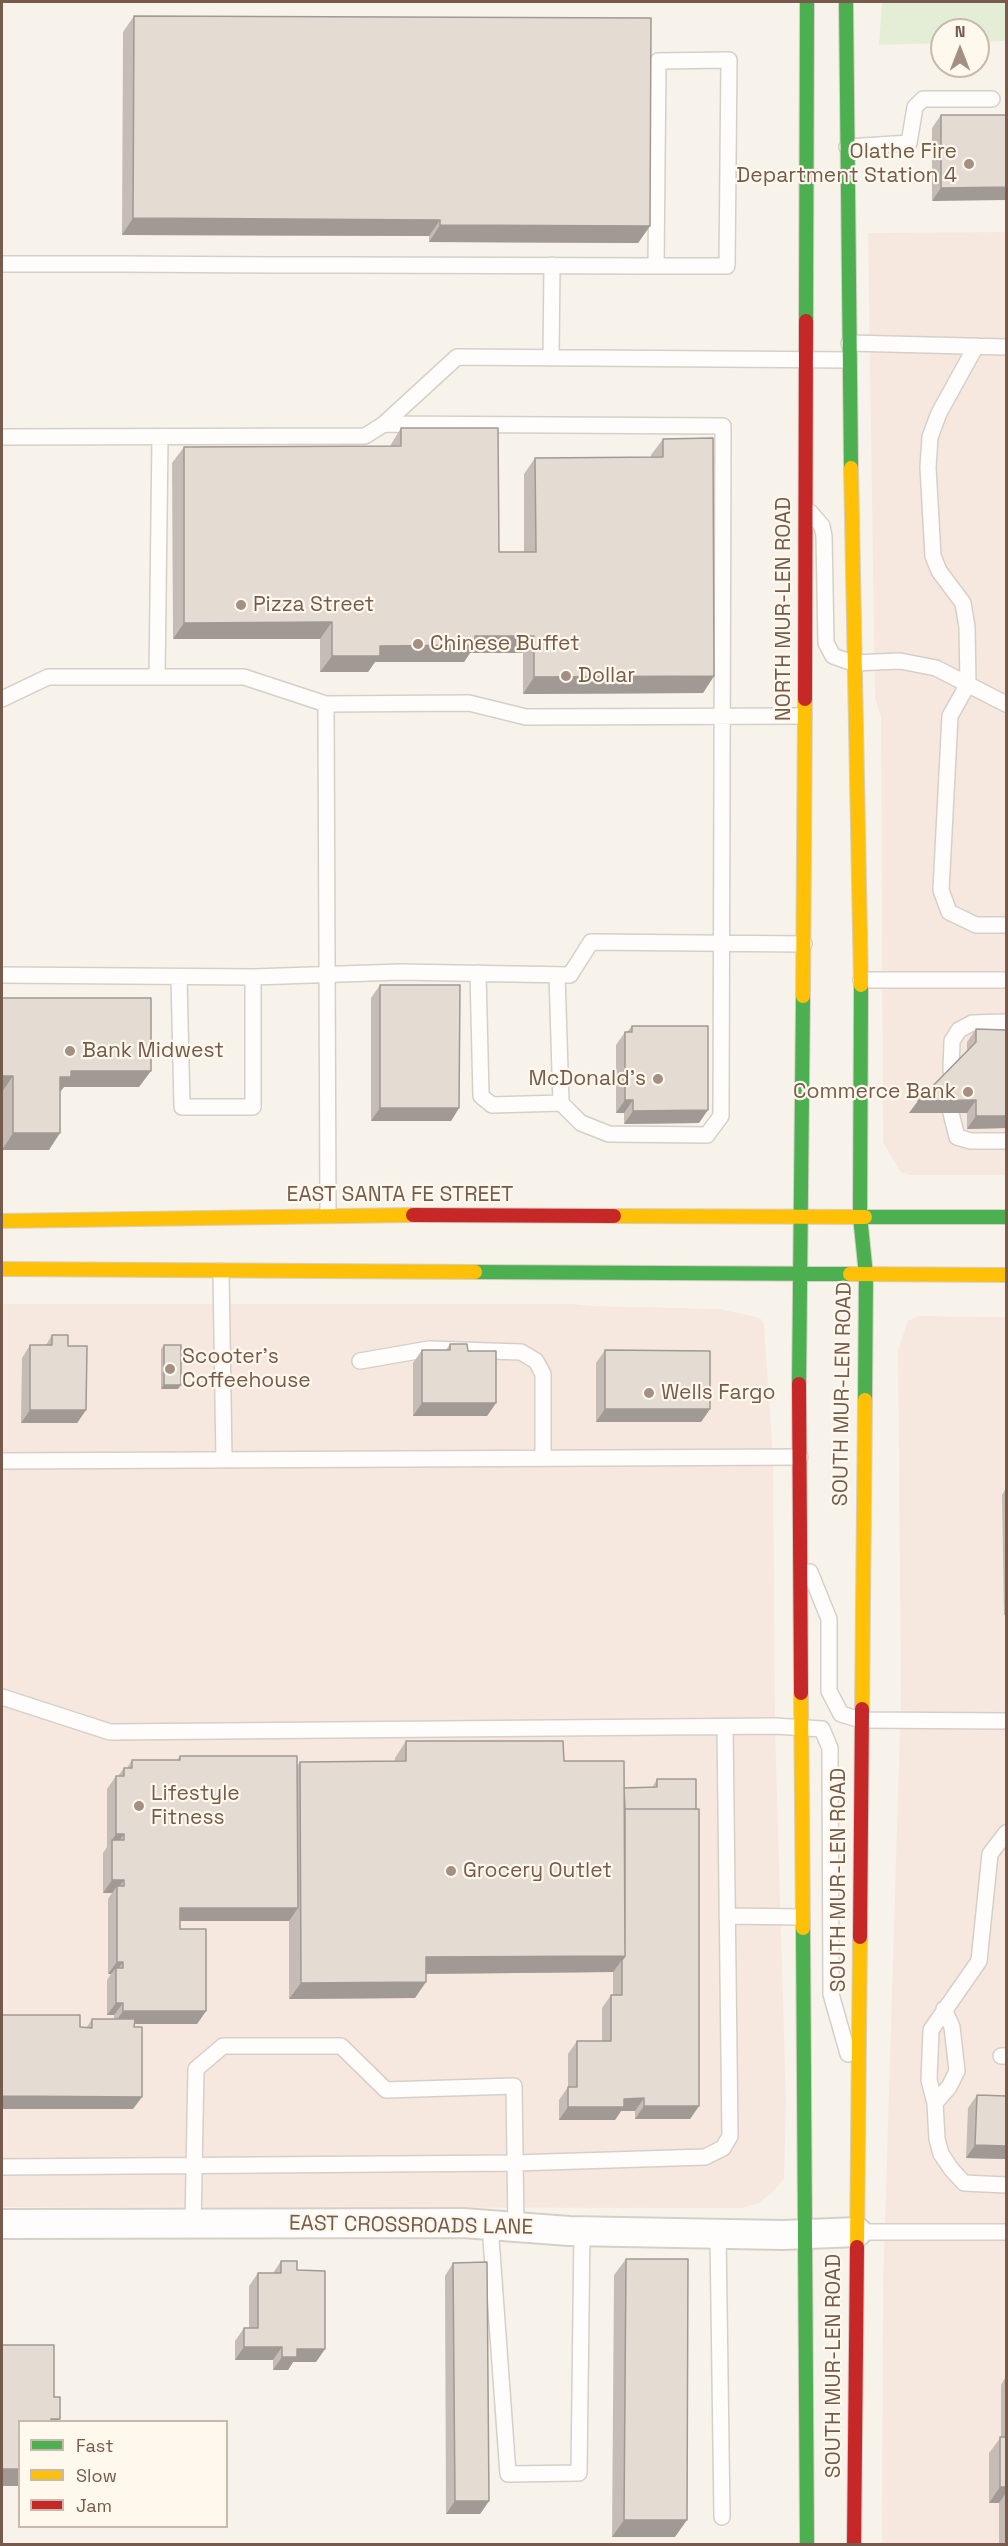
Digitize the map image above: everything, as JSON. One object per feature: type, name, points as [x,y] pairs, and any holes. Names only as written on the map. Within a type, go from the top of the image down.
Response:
[{"type":"main road","name":"NORTH MUR-LEN ROAD","points":[[799,1217],[804,944],[807,2]]},
{"type":"main road","points":[[846,2],[853,663],[861,980],[860,1216]]},
{"type":"main road","name":"EAST SANTA FE STREET","points":[[2,1221],[328,1215],[1006,1217]]},
{"type":"main road","name":"SOUTH MUR-LEN ROAD","points":[[854,2544],[866,1275],[860,1216]]},
{"type":"main road","name":"SOUTH MUR-LEN ROAD","points":[[799,1217],[807,2544]]},
{"type":"main road","points":[[2,1269],[1006,1275]]},
{"type":"street","name":"EAST CROSSROADS LANE","points":[[2,2224],[503,2226],[582,2231],[718,2234],[856,2232]]},
{"type":"lane","points":[[2,264],[552,265],[656,266],[727,266],[729,60],[658,61],[656,266]]},
{"type":"lane","points":[[847,147],[909,143],[915,107],[923,99],[992,99]]},
{"type":"lane","points":[[551,358],[552,265]]},
{"type":"lane","points":[[849,343],[1006,347]]},
{"type":"lane","points":[[976,346],[939,413],[930,437],[928,467],[933,556],[939,571],[963,603],[967,627],[968,684],[950,716],[941,890],[949,912],[976,925],[1006,925]]},
{"type":"lane","points":[[2,437],[365,436],[384,424],[457,357],[849,360]]},
{"type":"lane","points":[[384,424],[723,426],[721,1116],[706,1135],[609,1134],[580,1123],[561,1103],[557,975]]},
{"type":"lane","points":[[157,677],[160,437]]},
{"type":"lane","points":[[805,507],[822,526],[824,536],[827,648],[833,656],[853,663],[900,661],[936,668],[1006,704]]},
{"type":"lane","points":[[2,699],[48,677],[244,677],[326,704],[469,703],[526,717],[804,716]]},
{"type":"lane","points":[[326,704],[328,1215]]},
{"type":"lane","points":[[2,975],[253,977],[478,973],[570,975],[591,942],[723,941],[804,944]]},
{"type":"lane","points":[[478,973],[481,1096],[492,1105],[561,1103]]},
{"type":"lane","points":[[179,977],[182,1107],[253,1107],[253,977]]},
{"type":"lane","points":[[861,980],[1006,980]]},
{"type":"lane","points":[[951,1071],[952,1041],[959,1029],[972,1023],[1006,1022]]},
{"type":"lane","points":[[951,1113],[957,1137],[971,1141],[1006,1141]]},
{"type":"lane","points":[[221,1271],[224,1460]]},
{"type":"lane","points":[[360,1361],[429,1349],[521,1352],[536,1360],[543,1374],[543,1458]]},
{"type":"lane","points":[[2,1461],[800,1457]]},
{"type":"lane","points":[[800,1549],[829,1619],[829,1691],[841,1714],[861,1720],[1006,1721]]},
{"type":"lane","points":[[2,1697],[110,1732],[801,1726],[822,1729],[830,1748],[831,1994],[858,2090]]},
{"type":"lane","points":[[2,2167],[194,2168],[515,2163],[705,2157],[723,2148],[730,2136],[725,1727]]},
{"type":"lane","points":[[1006,1833],[990,1854],[979,1961],[931,2030],[929,2080],[935,2103],[941,2154],[964,2183],[1006,2185]]},
{"type":"lane","points":[[727,1916],[802,1917]]},
{"type":"lane","points":[[935,2103],[949,2087],[957,2071],[952,2027],[944,2009]]},
{"type":"lane","points":[[193,2224],[196,2069],[223,2046],[341,2046],[386,2090],[514,2086],[515,2163],[503,2226],[508,2474],[579,2473],[582,2231]]},
{"type":"lane","points":[[856,2232],[1006,2232]]},
{"type":"lane","points":[[718,2234],[722,2517]]},
{"type":"shaded area","points":[[1006,232],[1006,1175],[909,1175],[901,1172],[883,1142],[881,717],[875,698],[868,233]]},
{"type":"shaded area","points":[[2,1304],[572,1304],[720,1309],[760,1318],[764,1324],[773,1458],[775,1726],[786,2103],[784,2179],[773,2192],[759,2203],[742,2208],[2,2207]]},
{"type":"shaded area","points":[[918,1316],[1006,1317],[1006,2544],[882,2544],[883,2288],[901,1696],[898,1350],[908,1321]]},
{"type":"green space","points":[[882,2],[1006,2],[1006,41],[990,42],[990,18],[930,18],[930,43],[879,45]]},
{"type":"building","points":[[134,16],[651,18],[650,226],[440,225],[440,220],[133,218]]},
{"type":"building","name":"Olathe Fire Department Station 4","points":[[941,115],[1006,115],[1006,187],[941,188]]},
{"type":"building","points":[[401,428],[498,428],[499,552],[536,552],[535,458],[663,457],[663,439],[713,438],[714,676],[534,677],[534,636],[475,636],[475,645],[380,646],[380,656],[332,656],[332,622],[184,623],[184,447],[401,446]]},
{"type":"building","points":[[380,985],[460,985],[459,1108],[380,1108]]},
{"type":"building","name":"Bank Midwest","points":[[2,998],[151,998],[151,1071],[71,1071],[71,1077],[60,1077],[60,1133],[13,1133],[13,1076],[2,1076]]},
{"type":"building","name":"McDonald's","points":[[632,1026],[708,1026],[708,1110],[633,1111],[633,1100],[625,1100],[625,1032],[632,1032]]},
{"type":"building","name":"Commerce Bank","points":[[976,1029],[1006,1030],[1006,1116],[976,1116],[976,1100],[918,1101],[976,1042]]},
{"type":"building","points":[[52,1335],[68,1335],[68,1346],[87,1346],[86,1410],[30,1410],[30,1345],[52,1345]]},
{"type":"building","points":[[450,1344],[467,1344],[468,1351],[496,1351],[496,1403],[422,1403],[422,1350],[450,1350]]},
{"type":"building","name":"Scooter's Coffeehouse","points":[[164,1345],[181,1345],[181,1385],[164,1385]]},
{"type":"building","name":"Wells Fargo","points":[[605,1350],[710,1351],[710,1409],[605,1409]]},
{"type":"building","name":"Grocery Outlet","points":[[406,1741],[563,1741],[564,1761],[624,1761],[625,1956],[426,1957],[426,1982],[301,1983],[300,1762],[406,1761]]},
{"type":"building","points":[[180,1756],[297,1756],[298,1908],[180,1908],[180,1929],[206,1929],[206,2011],[123,2011],[123,2003],[116,2003],[116,1968],[123,1968],[123,1962],[117,1962],[117,1886],[124,1886],[124,1880],[112,1880],[112,1840],[124,1840],[124,1834],[116,1834],[116,1776],[124,1776],[124,1768],[132,1768],[132,1760],[180,1760]]},
{"type":"building","points":[[657,1779],[696,1779],[696,1809],[625,1809],[624,1788],[657,1787]]},
{"type":"building","points":[[625,1809],[699,1809],[699,2106],[644,2106],[644,2098],[624,2099],[624,2107],[568,2107],[568,2087],[577,2087],[577,2041],[611,2041],[611,1995],[622,1995],[622,1960],[625,1956]]},
{"type":"building","points":[[2,2015],[80,2015],[80,2027],[92,2028],[92,2019],[135,2019],[134,2027],[142,2027],[142,2097],[2,2096]]},
{"type":"building","points":[[977,2095],[1006,2096],[1006,2146],[975,2145]]},
{"type":"building","points":[[626,2259],[688,2259],[687,2520],[624,2520]]},
{"type":"building","points":[[281,2261],[297,2261],[297,2270],[325,2271],[325,2349],[297,2349],[297,2357],[282,2357],[282,2347],[244,2347],[244,2328],[258,2328],[258,2273],[281,2273]]},
{"type":"building","points":[[487,2262],[489,2501],[455,2501],[453,2263]]},
{"type":"building","points":[[2,2345],[54,2345],[54,2397],[60,2397],[60,2419],[18,2420],[18,2469],[2,2469]]},
{"type":"building","points":[[1000,2437],[1006,2437],[1006,2487],[1000,2487]]},
{"type":"traffic: fast","points":[[806,321],[807,2]]},
{"type":"traffic: fast","points":[[846,2],[851,468]]},
{"type":"traffic: fast","points":[[861,985],[860,1216],[866,1275],[865,1400]]},
{"type":"traffic: fast","points":[[799,1384],[803,996]]},
{"type":"traffic: fast","points":[[865,1217],[1006,1217]]},
{"type":"traffic: fast","points":[[475,1272],[850,1274]]},
{"type":"traffic: fast","points":[[803,1928],[807,2544]]},
{"type":"traffic: slow","points":[[851,468],[861,985]]},
{"type":"traffic: slow","points":[[803,996],[805,699]]},
{"type":"traffic: slow","points":[[2,1221],[413,1215]]},
{"type":"traffic: slow","points":[[614,1216],[865,1217]]},
{"type":"traffic: slow","points":[[2,1269],[475,1272]]},
{"type":"traffic: slow","points":[[850,1274],[1006,1275]]},
{"type":"traffic: slow","points":[[862,1709],[865,1400]]},
{"type":"traffic: slow","points":[[801,1693],[803,1928]]},
{"type":"traffic: slow","points":[[857,2247],[860,1937]]},
{"type":"traffic: jam","points":[[805,699],[806,321]]},
{"type":"traffic: jam","points":[[413,1215],[614,1216]]},
{"type":"traffic: jam","points":[[799,1384],[801,1693]]},
{"type":"traffic: jam","points":[[860,1937],[862,1709]]},
{"type":"traffic: jam","points":[[854,2544],[857,2247]]},
{"type":"place","name":"Olathe Fire Department Station 4","points":[[969,164]]},
{"type":"place","name":"Pizza Street","points":[[241,605]]},
{"type":"place","name":"Chinese Buffet","points":[[418,644]]},
{"type":"place","name":"Dollar","points":[[566,676]]},
{"type":"place","name":"Bank Midwest","points":[[70,1051]]},
{"type":"place","name":"McDonald's","points":[[658,1079]]},
{"type":"place","name":"Commerce Bank","points":[[968,1092]]},
{"type":"place","name":"Scooter's Coffeehouse","points":[[170,1369]]},
{"type":"place","name":"Wells Fargo","points":[[649,1393]]},
{"type":"place","name":"Lifestyle Fitness","points":[[139,1806]]},
{"type":"place","name":"Grocery Outlet","points":[[451,1871]]}]
